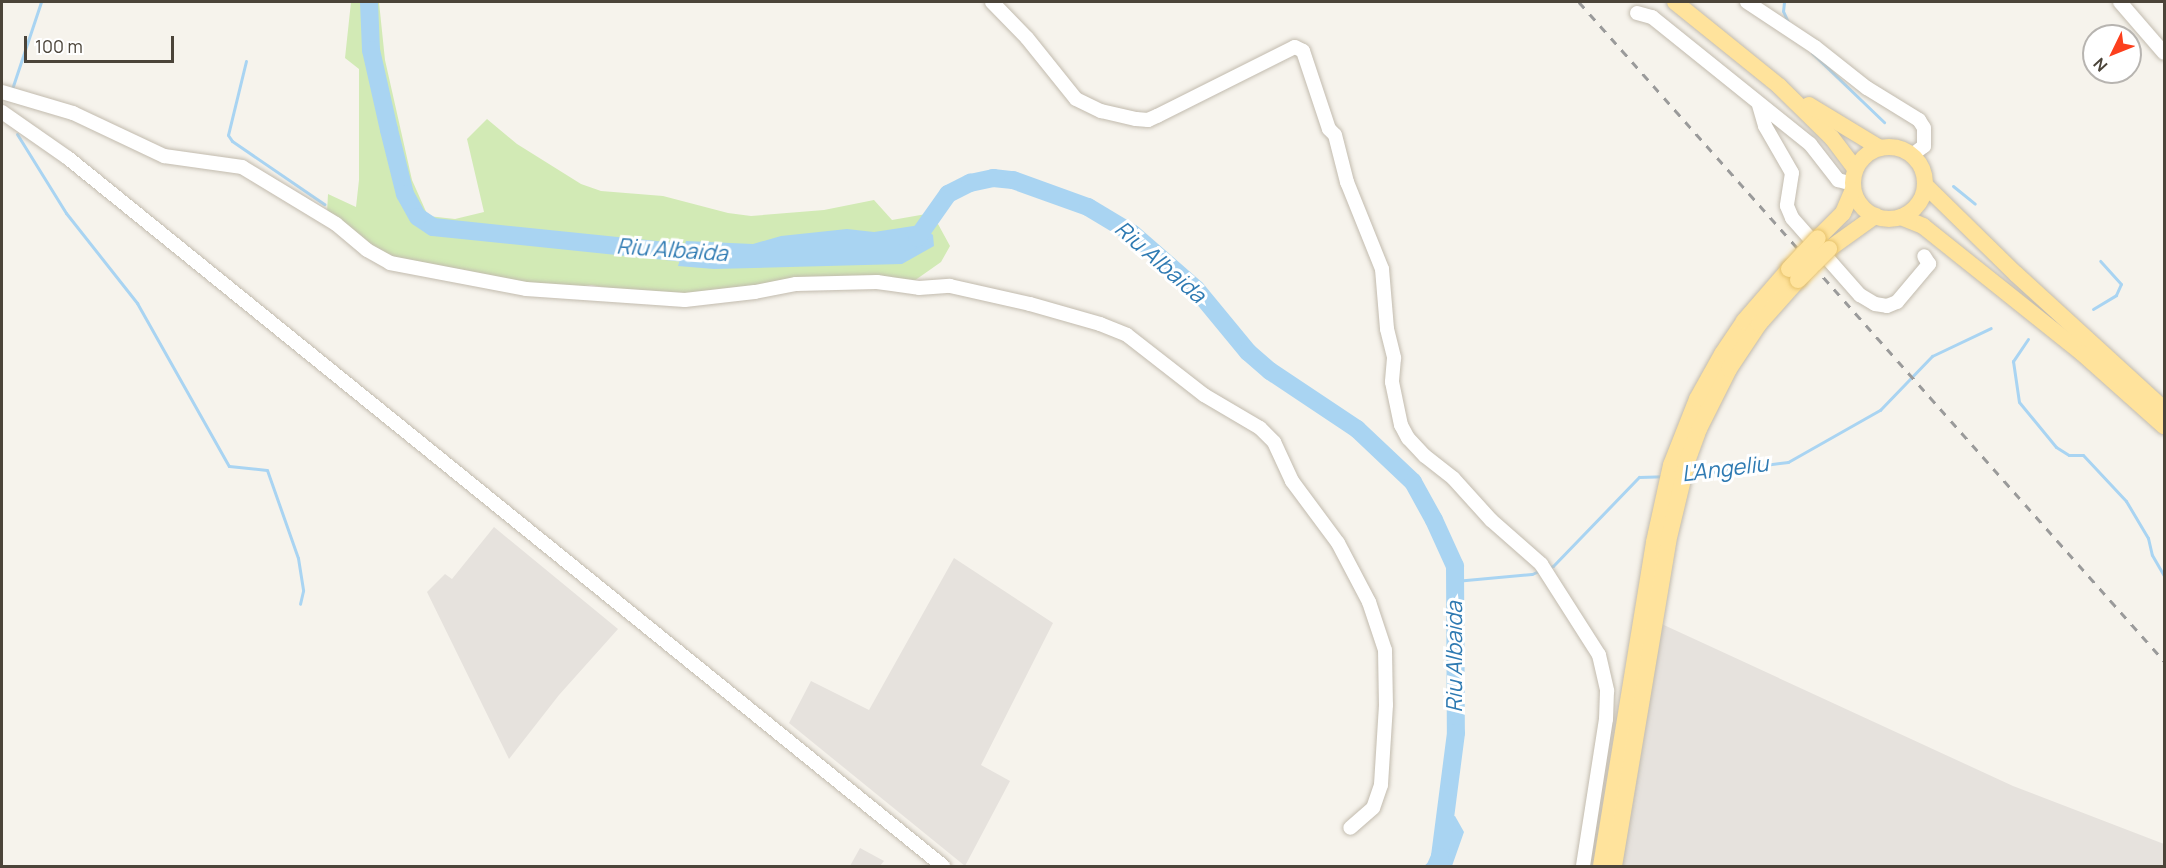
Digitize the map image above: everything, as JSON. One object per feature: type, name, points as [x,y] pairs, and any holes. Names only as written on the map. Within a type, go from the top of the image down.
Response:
[{"type":"main road","points":[[1675,2],[1779,86],[1832,138],[1854,181],[1865,210],[1875,216],[1893,219],[1901,217],[1918,205],[1925,185],[1924,174],[1912,155],[1902,149],[1880,147],[1779,86]]},
{"type":"main road","points":[[1614,867],[1671,465],[1691,429],[1706,381],[1733,337],[1824,244],[1843,213],[1854,181],[1870,152],[1880,147]]},
{"type":"main road","points":[[1925,185],[2016,274],[2164,409]]},
{"type":"main road","points":[[1824,244],[1875,216]]},
{"type":"main road","points":[[1901,217],[1923,226],[2035,315],[2082,353],[2164,426]]},
{"type":"main road","points":[[1600,867],[1661,542]]},
{"type":"street","points":[[992,2],[1027,38],[1076,99],[1101,111],[1136,119],[1148,120],[1158,116],[1295,47],[1304,51],[1329,129],[1335,135],[1347,182],[1382,268],[1387,329],[1394,358],[1392,382],[1401,425],[1408,438],[1425,456],[1454,478],[1491,520],[1544,569],[1562,601],[1592,640],[1599,655],[1606,691],[1601,756],[1583,867]]},
{"type":"street","points":[[1747,2],[1815,47],[1867,88],[1919,120],[1924,128],[1924,146],[1912,155]]},
{"type":"street","points":[[2122,2],[2164,53]]},
{"type":"street","points":[[1637,13],[1652,17],[1810,144],[1838,180],[1854,181]]},
{"type":"street","points":[[2,92],[73,112],[164,156],[242,167],[336,224],[367,250],[390,263],[526,289],[685,300],[754,292],[796,284],[877,282],[919,288],[950,286],[1030,304],[1100,324],[1127,335],[1209,399],[1260,428],[1274,442],[1292,481],[1338,543],[1370,602],[1385,650],[1386,705],[1381,785],[1373,808],[1350,828]]},
{"type":"street","points":[[1760,105],[1765,126],[1792,173],[1787,206],[1792,218],[1860,295],[1875,304],[1887,306],[1897,302],[1929,264],[1924,256]]},
{"type":"street","points":[[2,112],[35,133],[86,173],[943,867]]},
{"type":"shaded area","points":[[494,527],[618,629],[559,695],[509,759],[427,592],[445,574],[452,579]]},
{"type":"shaded area","points":[[954,558],[1053,623],[981,765],[1010,781],[965,866],[789,723],[811,681],[869,710]]},
{"type":"shaded area","points":[[1653,620],[2013,786],[2164,844],[2164,866],[1614,866]]},
{"type":"shaded area","points":[[860,848],[884,861],[880,866],[850,866]]},
{"type":"green space","points":[[351,2],[379,2],[385,60],[412,180],[428,216],[455,219],[484,212],[467,139],[487,119],[517,144],[581,184],[601,191],[663,196],[728,213],[751,216],[824,210],[874,200],[892,220],[932,213],[950,246],[941,262],[914,281],[702,294],[643,294],[591,285],[564,289],[479,276],[470,271],[392,258],[374,249],[327,213],[328,194],[356,207],[359,180],[359,69],[345,58]]},
{"type":"water","points":[[920,225],[933,235],[934,246],[902,264],[714,269],[678,266],[686,241],[753,244],[781,236],[847,229],[874,232]]},
{"type":"water","points":[[1455,816],[1464,832],[1452,866],[1424,866],[1430,861],[1438,818]]},
{"type":"waterway","points":[[12,89],[41,2]]},
{"type":"waterway","name":"Riu Albaida","points":[[369,2],[371,50],[389,130],[405,194],[418,217],[433,227],[705,255]]},
{"type":"waterway","points":[[1784,2],[1783,11],[1788,22]]},
{"type":"waterway","points":[[1812,53],[1884,122]]},
{"type":"waterway","points":[[246,61],[228,135],[232,141],[324,204]]},
{"type":"waterway","points":[[17,134],[66,213],[137,303],[229,466],[267,470],[298,558],[303,591],[300,604]]},
{"type":"waterway","name":"Riu Albaida","points":[[908,242],[917,238],[948,194],[970,183],[993,178],[1013,180],[1088,207],[1133,234],[1196,289],[1248,352],[1270,371],[1357,429],[1413,482],[1455,566],[1456,733],[1440,857],[1436,866]]},
{"type":"waterway","points":[[1953,186],[1975,204]]},
{"type":"waterway","points":[[2093,309],[2116,295],[2121,284],[2100,261]]},
{"type":"waterway","name":"L'Angeliu","points":[[1689,475],[1788,462],[1880,410],[1932,356],[1991,328]]},
{"type":"waterway","points":[[2028,339],[2013,361],[2019,402],[2056,447],[2069,455],[2083,455],[2126,501],[2148,538],[2152,555],[2164,576]]},
{"type":"waterway","name":"L'Angeliu","points":[[1547,568],[1553,566],[1639,477],[1664,476]]},
{"type":"waterway","name":"L'Angeliu","points":[[1455,581],[1532,574],[1541,570]]},
{"type":"railway","points":[[1579,2],[2164,661]]}]
